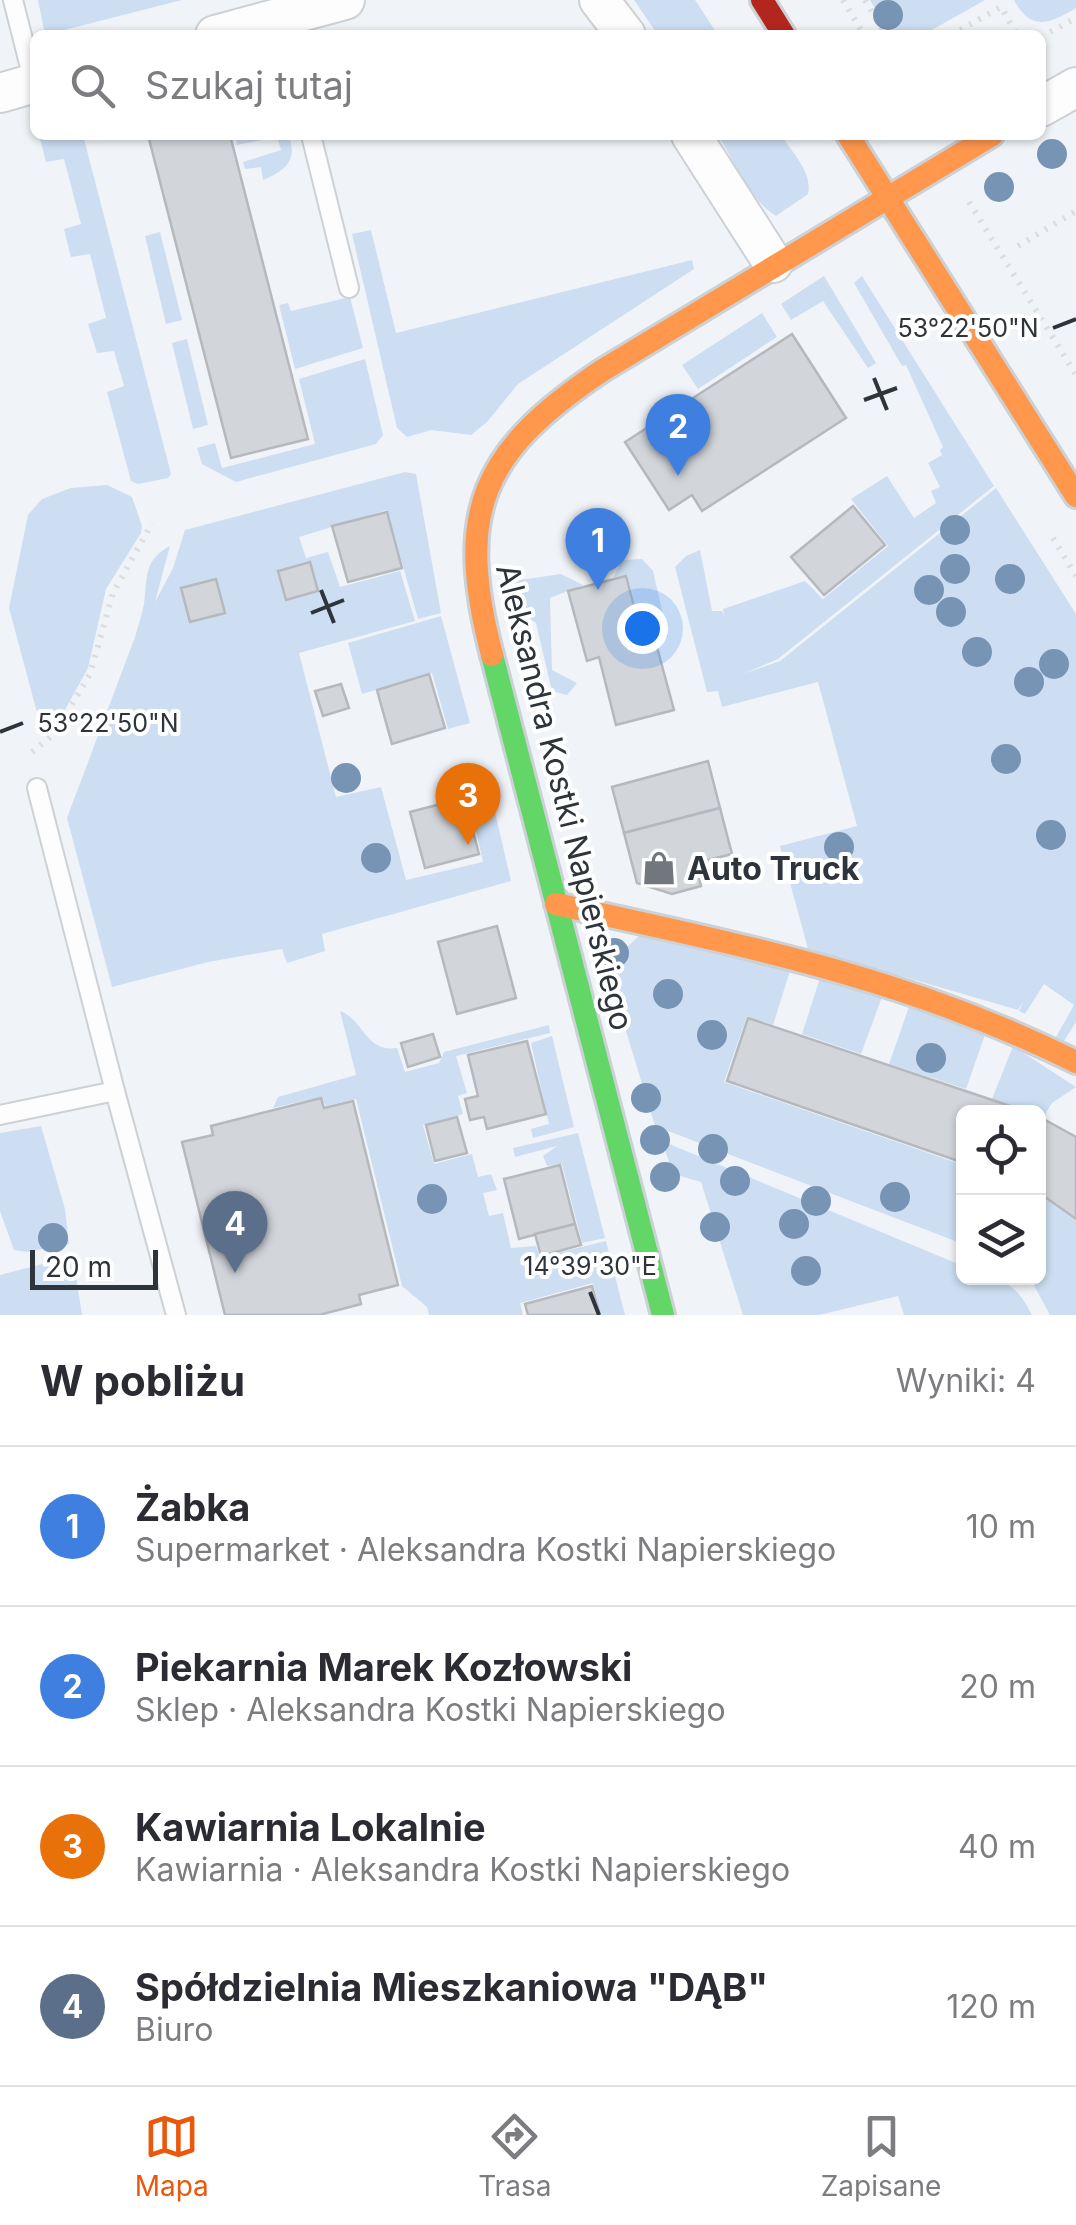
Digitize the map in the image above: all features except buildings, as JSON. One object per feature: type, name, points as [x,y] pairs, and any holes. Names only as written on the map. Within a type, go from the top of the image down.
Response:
[{"type":"street","points":[[232,30],[346,0]]},
{"type":"street","points":[[599,0],[622,30]]},
{"type":"street","points":[[762,0],[781,30]]},
{"type":"street","points":[[0,92],[30,84]]},
{"type":"street","points":[[1046,104],[1076,86]]},
{"type":"street","points":[[694,140],[773,263]]},
{"type":"street","points":[[851,140],[1076,496]]},
{"type":"street","name":"Aleksandra Kostki Napierskiego","points":[[663,1315],[479,604],[473,549],[486,491],[503,459],[527,428],[568,394],[773,263],[983,140]]},
{"type":"street","points":[[556,904],[845,972],[937,998],[1076,1062]]},
{"type":"lane","points":[[13,0],[30,67]]},
{"type":"lane","points":[[312,140],[350,288]]},
{"type":"lane","points":[[37,788],[176,1315]]},
{"type":"lane","points":[[0,1115],[116,1091]]},
{"type":"path","points":[[843,0],[861,30]]},
{"type":"path","points":[[864,0],[883,30]]},
{"type":"path","points":[[960,30],[1001,6],[1013,30]]},
{"type":"path","points":[[1046,34],[1076,18]]},
{"type":"path","points":[[966,196],[1076,376]]},
{"type":"path","points":[[1018,246],[1076,211]]},
{"type":"path","points":[[32,752],[54,734],[90,674],[113,593],[152,523]]},
{"type":"shaded area","points":[[38,0],[182,0],[65,30],[44,30]]},
{"type":"shaded area","points":[[634,0],[695,0],[715,30],[655,30]]},
{"type":"shaded area","points":[[870,0],[985,0],[932,30],[888,30]]},
{"type":"shaded area","points":[[1014,0],[1076,0],[1076,8],[1041,22],[1027,17]]},
{"type":"shaded area","points":[[40,140],[84,140],[171,474],[168,478],[138,484],[131,481],[107,392],[124,386],[114,351],[97,353],[88,324],[106,318],[90,254],[71,257],[64,229],[81,224],[64,159],[46,162]]},
{"type":"shaded area","points":[[236,140],[262,140],[237,145]]},
{"type":"shaded area","points":[[278,140],[290,140],[291,158],[278,173],[263,180],[261,167],[245,169],[243,162],[281,150]]},
{"type":"shaded area","points":[[721,140],[785,140],[805,171],[808,194],[776,216],[750,190]]},
{"type":"shaded area","points":[[371,230],[396,333],[692,260],[694,269],[518,384],[471,435],[431,430],[407,437],[397,428],[352,234]]},
{"type":"shaded area","points":[[160,232],[182,320],[166,324],[145,236]]},
{"type":"shaded area","points":[[824,276],[876,363],[868,368],[823,301],[791,320],[781,304]]},
{"type":"shaded area","points":[[862,276],[994,486],[778,659],[743,674],[780,661],[996,488],[1076,614],[1076,1022],[1064,1041],[1056,1037],[1074,1005],[1044,984],[1025,1014],[1019,1011],[1023,1002],[1018,1010],[808,949],[780,846],[857,826],[818,682],[722,707],[718,691],[707,692],[675,567],[686,556],[700,550],[712,611],[722,611],[724,616],[723,609],[805,581],[823,599],[888,546],[851,499],[887,476],[914,518],[936,503],[931,491],[940,487],[928,463],[942,455],[943,447],[906,365],[902,366],[854,283]]},
{"type":"shaded area","points":[[350,297],[363,348],[295,369],[279,305],[288,303],[291,311]]},
{"type":"shaded area","points":[[762,313],[777,337],[698,389],[682,365]]},
{"type":"shaded area","points":[[187,339],[208,425],[193,429],[172,343]]},
{"type":"shaded area","points":[[365,359],[383,435],[376,444],[236,482],[202,464],[197,448],[215,443],[222,468],[315,444],[299,379]]},
{"type":"shaded area","points":[[405,472],[416,474],[441,613],[418,619],[387,510],[299,537],[306,558],[328,552],[340,587],[400,571],[415,621],[299,653],[336,797],[381,787],[406,880],[483,862],[470,803],[492,799],[511,881],[322,934],[325,951],[287,963],[282,949],[208,962],[112,987],[67,818],[135,637],[151,563],[170,546],[155,602],[173,568],[185,530]],"holes":[[[215,579],[225,613],[190,622],[181,588]]]},
{"type":"shaded area","points":[[107,485],[132,497],[141,533],[106,589],[88,668],[56,726],[43,735],[9,608],[28,515],[42,499],[71,488]]},
{"type":"shaded area","points":[[642,559],[653,571],[668,637],[645,642],[627,575],[613,578],[622,560]]},
{"type":"shaded area","points":[[561,574],[583,585],[550,598],[552,670],[577,683],[567,695],[552,691],[536,623],[517,609],[513,581]]},
{"type":"shaded area","points":[[441,616],[470,723],[448,729],[432,673],[362,694],[348,643]]},
{"type":"shaded area","points":[[639,936],[790,971],[773,1025],[747,1016],[724,1082],[956,1163],[956,1241],[655,1126],[606,966]]},
{"type":"shaded area","points":[[820,978],[882,997],[861,1054],[802,1034]]},
{"type":"shaded area","points":[[910,1004],[986,1032],[966,1089],[889,1064]]},
{"type":"shaded area","points":[[340,1011],[371,1041],[397,1048],[405,1072],[439,1063],[444,1052],[549,1025],[550,1033],[456,1056],[467,1093],[458,1096],[463,1114],[423,1125],[434,1164],[472,1154],[478,1177],[491,1174],[497,1190],[483,1193],[489,1216],[503,1213],[511,1248],[536,1246],[540,1257],[606,1241],[625,1315],[601,1315],[593,1283],[520,1303],[523,1315],[429,1315],[427,1307],[402,1286],[356,1099],[326,1106],[321,1097],[273,1108],[278,1097],[356,1075]]},
{"type":"shaded area","points":[[552,1036],[574,1127],[533,1138],[531,1129],[549,1124],[531,1043]]},
{"type":"shaded area","points":[[1013,1046],[1076,1087],[1052,1103],[1046,1113],[1046,1105],[1010,1105],[992,1099]]},
{"type":"shaded area","points":[[41,1126],[65,1209],[69,1244],[27,1252],[14,1250],[0,1211],[0,1133]]},
{"type":"shaded area","points":[[578,1133],[605,1238],[582,1243],[562,1164],[547,1166],[543,1156],[557,1146],[515,1157],[513,1148]]},
{"type":"shaded area","points":[[662,1141],[956,1263],[956,1285],[1009,1285],[1032,1315],[904,1315],[898,1296],[819,1315],[743,1315],[701,1182],[673,1174]]},
{"type":"shaded area","points":[[1046,1199],[1076,1221],[1076,1315],[1050,1315],[1034,1285],[1046,1285]]},
{"type":"shaded area","points":[[73,1256],[82,1315],[0,1315],[0,1275]]},
{"type":"traffic: fast","points":[[492,655],[663,1315]]},
{"type":"traffic: slow","points":[[851,140],[1076,496]]},
{"type":"traffic: slow","points":[[492,655],[476,562],[478,524],[488,490],[504,459],[529,429],[603,370],[984,140]]},
{"type":"traffic: slow","points":[[556,904],[757,950],[885,985],[1012,1032],[1076,1062]]},
{"type":"traffic: jam","points":[[762,0],[781,30]]},
{"type":"place","name":"Piekarnia Marek Kozłowski","points":[[678,476]]},
{"type":"place","name":"Żabka","points":[[598,590]]},
{"type":"place","name":"Kawiarnia Lokalnie","points":[[468,845]]},
{"type":"place","name":"Auto Truck","points":[[659,868]]},
{"type":"place","name":"Spółdzielnia Mieszkaniowa \"DĄB\"","points":[[235,1273]]}]
